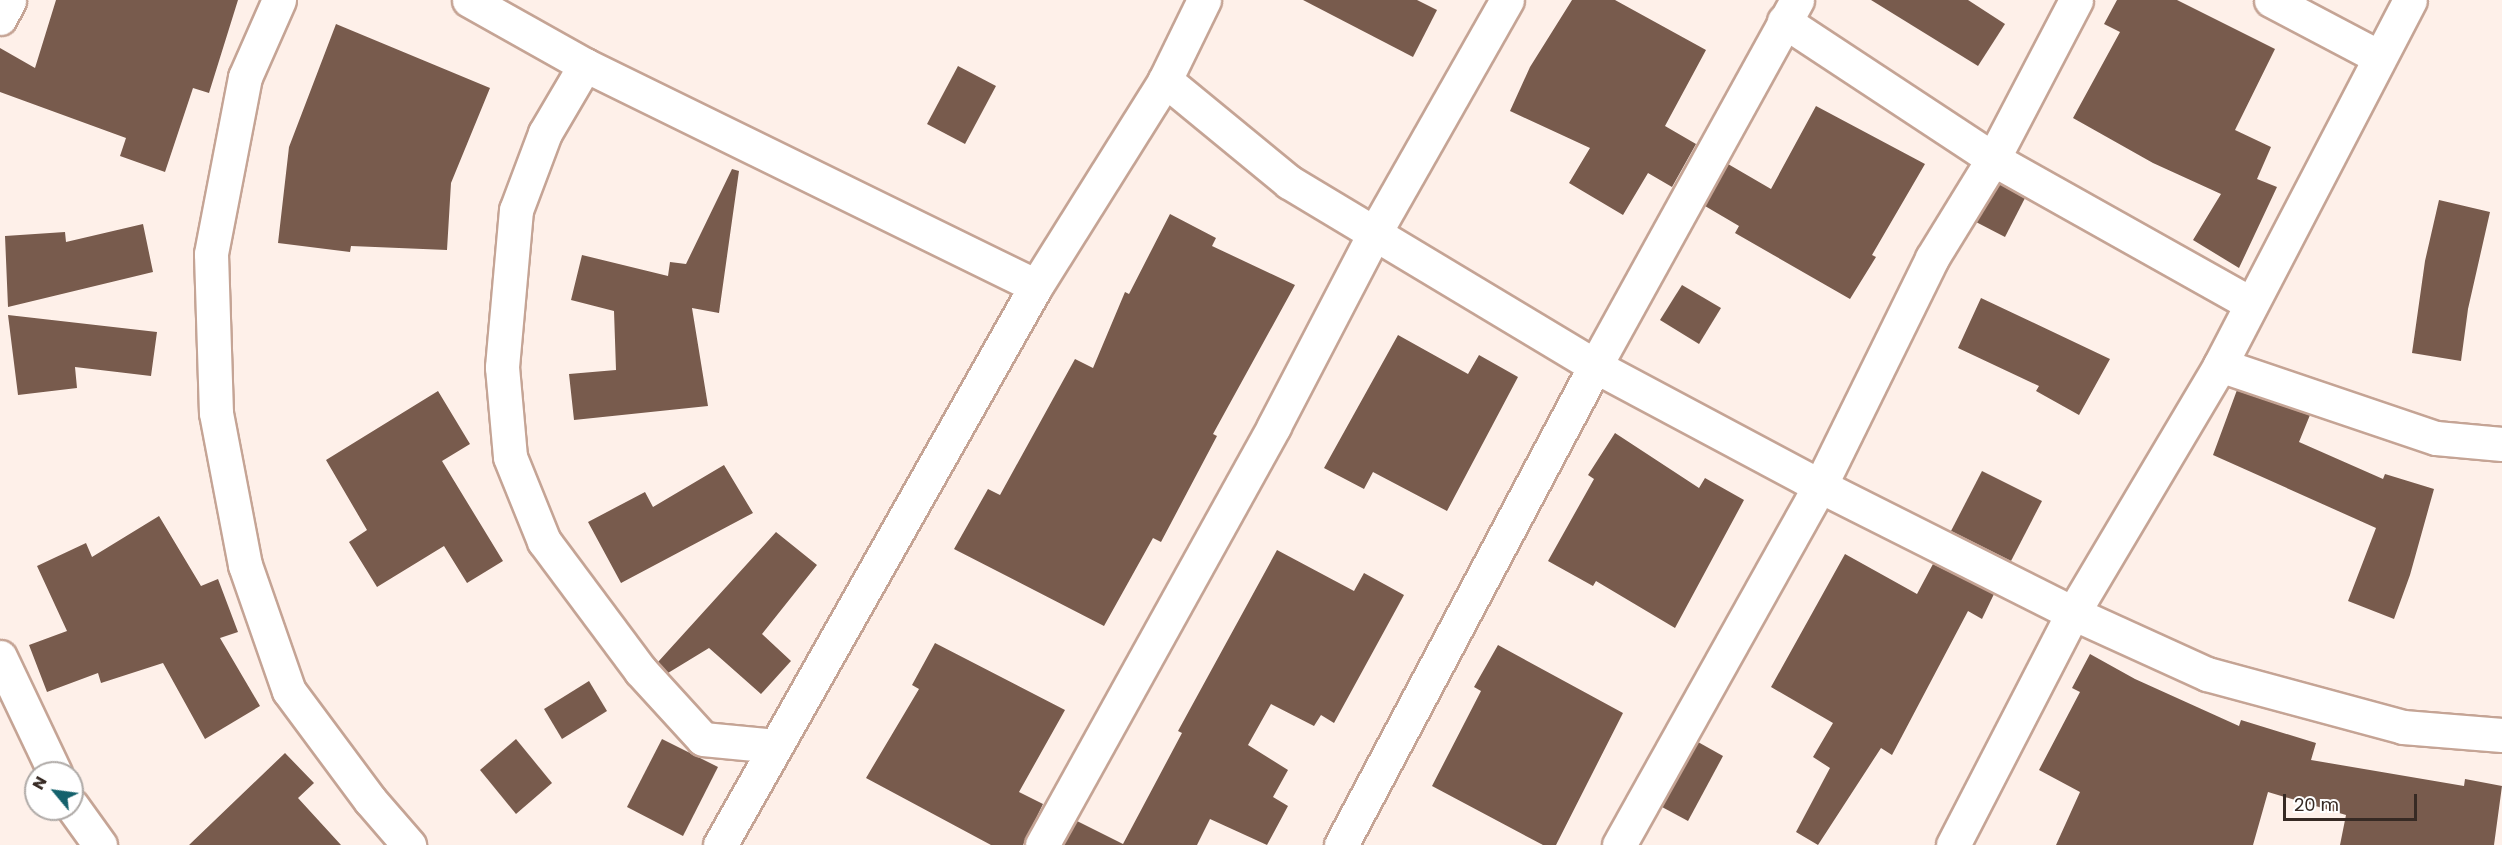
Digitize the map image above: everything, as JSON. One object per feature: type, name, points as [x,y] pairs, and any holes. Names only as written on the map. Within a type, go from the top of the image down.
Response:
[{"type":"street","points":[[0,18],[9,0]]},
{"type":"street","points":[[279,0],[245,77],[211,254],[216,413],[245,565],[289,691],[370,800],[409,845]]},
{"type":"street","points":[[469,0],[585,65],[1036,285]]},
{"type":"street","points":[[720,845],[1036,285],[1165,80],[1204,0]]},
{"type":"street","points":[[1042,845],[1274,426],[1374,234],[1507,0]]},
{"type":"street","points":[[1619,845],[1820,486],[1932,258],[1993,159],[2076,0]]},
{"type":"street","points":[[2271,0],[2379,57]]},
{"type":"street","points":[[1953,845],[2073,613],[2220,365],[2250,303],[2410,0]]},
{"type":"street","points":[[1341,845],[1595,366],[1791,11],[1993,159],[2250,303]]},
{"type":"street","points":[[585,65],[545,133],[516,210],[502,367],[510,457],[544,541],[640,670],[703,739],[776,746]]},
{"type":"street","points":[[1165,80],[1289,182],[1595,366],[1820,486],[2073,613],[2207,674],[2403,727],[2502,735]]},
{"type":"street","points":[[2220,365],[2436,438],[2502,444]]},
{"type":"street","points":[[0,657],[49,761]]},
{"type":"street","points":[[83,821],[100,845]]},
{"type":"building","points":[[56,0],[238,0],[209,93],[193,88],[165,172],[120,156],[126,138],[0,92],[0,48],[35,68]]},
{"type":"building","points":[[1303,0],[1417,0],[1437,10],[1413,57]]},
{"type":"building","points":[[1572,0],[1615,0],[1706,50],[1665,126],[1696,144],[1672,187],[1648,173],[1623,215],[1569,183],[1590,148],[1510,111],[1530,67]]},
{"type":"building","points":[[1871,0],[1968,0],[2005,24],[1978,66]]},
{"type":"building","points":[[2117,0],[2177,0],[2275,49],[2235,130],[2271,147],[2257,179],[2277,187],[2239,268],[2193,240],[2221,194],[2153,163],[2073,118],[2120,32],[2104,24]]},
{"type":"building","points":[[336,24],[490,88],[451,183],[447,250],[351,246],[350,252],[278,243],[289,147]]},
{"type":"building","points":[[958,66],[996,86],[965,144],[927,124]]},
{"type":"building","points":[[1816,106],[1925,164],[1872,255],[1876,257],[1850,299],[1735,233],[1739,226],[1705,206],[1728,164],[1771,189]]},
{"type":"building","points":[[732,169],[739,171],[719,313],[692,308],[708,406],[574,420],[569,374],[616,370],[614,311],[571,300],[582,255],[668,276],[670,262],[686,264]]},
{"type":"building","points":[[2000,184],[2025,198],[2005,237],[1976,222]]},
{"type":"building","points":[[2439,200],[2490,212],[2468,309],[2461,361],[2412,353],[2425,261]]},
{"type":"building","points":[[1170,214],[1216,238],[1212,246],[1295,285],[1213,434],[1217,436],[1161,542],[1153,538],[1104,626],[954,549],[988,489],[1000,495],[1075,359],[1093,368],[1125,292],[1129,294]]},
{"type":"building","points":[[143,224],[153,272],[8,307],[5,236],[65,232],[66,242]]},
{"type":"building","points":[[1682,285],[1721,308],[1699,344],[1660,320]]},
{"type":"building","points":[[1981,298],[2110,359],[2079,415],[2036,391],[2039,386],[1958,348]]},
{"type":"building","points":[[8,315],[157,332],[151,376],[75,367],[77,388],[18,395]]},
{"type":"building","points":[[1398,335],[1468,374],[1479,355],[1518,377],[1447,511],[1373,472],[1364,489],[1324,468]]},
{"type":"building","points":[[2237,390],[2310,415],[2299,442],[2383,479],[2385,474],[2434,489],[2410,575],[2394,619],[2348,601],[2376,528],[2213,455]]},
{"type":"building","points":[[438,391],[470,444],[442,461],[503,561],[467,583],[444,546],[377,587],[349,542],[367,530],[326,460]]},
{"type":"building","points":[[1615,433],[1699,488],[1705,478],[1744,500],[1675,628],[1596,581],[1593,586],[1548,561],[1594,479],[1588,475]]},
{"type":"building","points":[[724,465],[753,513],[621,583],[588,522],[645,492],[653,507]]},
{"type":"building","points":[[1982,471],[2042,501],[2011,561],[1951,531]]},
{"type":"building","points":[[159,516],[201,586],[218,579],[238,632],[220,638],[260,706],[205,739],[163,663],[101,683],[98,673],[47,692],[29,645],[67,631],[37,566],[86,543],[92,557]]},
{"type":"building","points":[[776,532],[817,565],[762,634],[791,661],[761,694],[709,648],[668,673],[658,662]]},
{"type":"building","points":[[1277,550],[1354,591],[1364,573],[1404,595],[1334,723],[1321,715],[1314,726],[1271,704],[1248,745],[1288,770],[1273,797],[1288,806],[1267,845],[1210,819],[1197,845],[1063,845],[1077,821],[1123,844],[1182,733],[1178,731]]},
{"type":"building","points":[[1845,554],[1917,594],[1933,564],[1994,594],[1982,619],[1968,611],[1892,755],[1881,748],[1818,845],[1796,832],[1830,768],[1813,757],[1833,723],[1771,687]]},
{"type":"building","points":[[935,643],[1065,710],[1019,792],[1043,804],[1023,845],[991,845],[866,778],[919,689],[912,685]]},
{"type":"building","points":[[1498,645],[1623,713],[1556,845],[1543,845],[1432,786],[1481,691],[1474,687]]},
{"type":"building","points":[[2090,654],[2135,679],[2239,726],[2241,720],[2316,743],[2311,760],[2464,786],[2465,779],[2502,786],[2494,845],[2340,845],[2346,815],[2268,792],[2253,845],[2056,845],[2080,792],[2039,770],[2080,692],[2072,688]]},
{"type":"building","points":[[589,681],[607,711],[562,739],[544,709]]},
{"type":"building","points":[[516,739],[552,783],[516,814],[480,770]]},
{"type":"building","points":[[662,739],[718,767],[683,836],[627,807]]},
{"type":"building","points":[[1698,742],[1723,756],[1688,821],[1662,807]]},
{"type":"building","points":[[285,753],[314,783],[298,798],[341,845],[189,845]]}]
